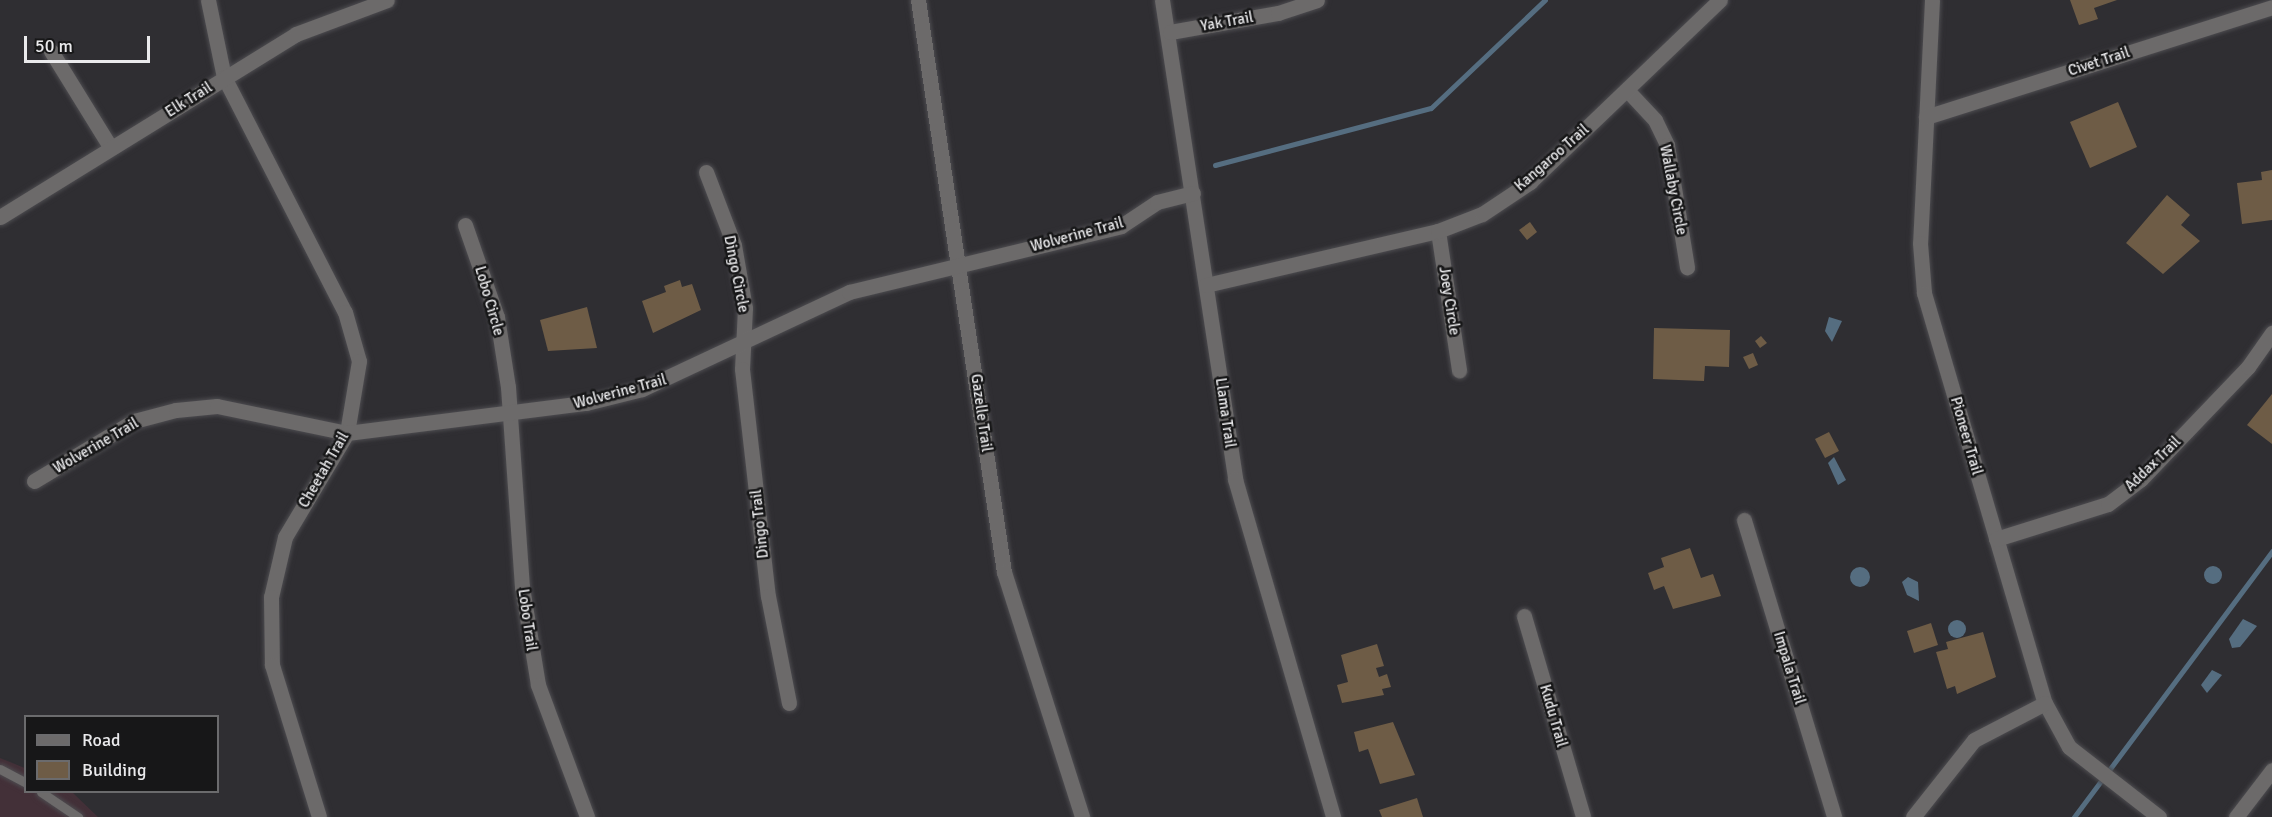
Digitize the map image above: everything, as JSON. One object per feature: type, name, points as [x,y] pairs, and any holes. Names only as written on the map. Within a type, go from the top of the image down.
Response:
[{"type":"street","name":"Cheetah Trail","points":[[208,0],[224,77],[345,312],[358,361],[347,433],[285,537],[271,597],[272,665],[319,817]]},
{"type":"street","name":"Elk Trail","points":[[0,217],[296,34],[387,0]]},
{"type":"street","name":"Gazelle Trail","points":[[918,0],[960,263],[1004,572],[1082,817]]},
{"type":"street","name":"Llama Trail","points":[[1162,0],[1170,32],[1206,285],[1247,533],[1333,817]]},
{"type":"street","name":"Yak Trail","points":[[1170,32],[1278,13],[1317,0]]},
{"type":"street","name":"Kangaroo Trail","points":[[1206,285],[1438,231],[1482,214],[1530,182],[1720,0]]},
{"type":"street","name":"Pioneer Trail","points":[[1932,0],[1920,243],[1924,293],[2045,703],[2070,747],[2088,764],[2159,817]]},
{"type":"street","name":"Civet Trail","points":[[1926,117],[2272,7]]},
{"type":"street","points":[[51,51],[111,148]]},
{"type":"street","name":"Wallaby Circle","points":[[1627,90],[1654,120],[1667,145],[1687,267]]},
{"type":"street","name":"Dingo Circle","points":[[706,172],[734,245],[745,308],[743,343]]},
{"type":"street","name":"Wolverine Trail","points":[[34,481],[134,421],[176,410],[217,406],[347,433],[509,414],[642,389],[849,292],[960,263],[1121,226],[1157,202],[1193,193]]},
{"type":"street","name":"Lobo Circle","points":[[465,225],[497,317],[509,414]]},
{"type":"street","name":"Joey Circle","points":[[1438,231],[1460,370]]},
{"type":"street","name":"Addax Trail","points":[[1996,539],[2108,504],[2141,479],[2248,367],[2272,333]]},
{"type":"street","name":"Dingo Trail","points":[[743,343],[768,596],[789,703]]},
{"type":"street","name":"Lobo Trail","points":[[509,414],[526,626],[552,733],[586,817]]},
{"type":"street","name":"Impala Trail","points":[[1744,520],[1834,817]]},
{"type":"street","name":"Kudu Trail","points":[[1524,616],[1582,817]]},
{"type":"street","points":[[1913,817],[1974,740],[2045,703]]},
{"type":"street","points":[[2236,817],[2272,770]]},
{"type":"lane","points":[[0,769],[24,782]]},
{"type":"lane","points":[[43,793],[76,810],[78,817]]},
{"type":"shaded area","points":[[0,758],[24,768],[24,793],[73,793],[98,817],[0,817]]},
{"type":"water","points":[[1829,317],[1842,321],[1832,342],[1825,331]]},
{"type":"water","points":[[1834,457],[1846,480],[1838,485],[1828,463]]},
{"type":"water","points":[[2209,566],[2217,566],[2222,571],[2220,582],[2209,584],[2204,579],[2204,571]]},
{"type":"water","points":[[1860,567],[1867,570],[1870,577],[1867,584],[1860,587],[1853,584],[1850,577],[1853,570]]},
{"type":"water","points":[[1908,577],[1918,582],[1919,601],[1907,595],[1902,582]]},
{"type":"water","points":[[2243,619],[2257,626],[2240,647],[2232,648],[2229,639]]},
{"type":"water","points":[[1957,620],[1963,623],[1966,629],[1963,635],[1957,638],[1951,635],[1948,629],[1951,623]]},
{"type":"water","points":[[2212,670],[2222,675],[2207,693],[2201,685]]},
{"type":"building","points":[[2070,0],[2117,0],[2094,8],[2098,19],[2079,25]]},
{"type":"building","points":[[2118,102],[2137,147],[2090,168],[2070,122]]},
{"type":"building","points":[[2272,170],[2272,220],[2242,224],[2237,183],[2262,180],[2261,172]]},
{"type":"building","points":[[2167,195],[2190,215],[2181,225],[2200,241],[2163,274],[2126,243]]},
{"type":"building","points":[[1530,222],[1537,232],[1527,240],[1519,230]]},
{"type":"building","points":[[680,280],[682,287],[692,284],[701,310],[653,333],[642,301],[666,292],[664,286]]},
{"type":"building","points":[[587,307],[597,348],[548,351],[540,320]]},
{"type":"building","points":[[1654,328],[1730,330],[1729,367],[1705,366],[1704,381],[1653,379]]},
{"type":"building","points":[[1761,336],[1767,343],[1760,348],[1755,341]]},
{"type":"building","points":[[1753,353],[1758,365],[1749,369],[1743,357]]},
{"type":"building","points":[[2272,394],[2272,444],[2247,425]]},
{"type":"building","points":[[1829,432],[1839,451],[1825,458],[1815,439]]},
{"type":"building","points":[[1690,548],[1701,578],[1713,574],[1721,596],[1673,609],[1664,586],[1654,590],[1648,573],[1664,567],[1661,558]]},
{"type":"building","points":[[1931,623],[1938,645],[1914,653],[1907,631]]},
{"type":"building","points":[[1983,632],[1996,677],[1957,694],[1955,686],[1947,689],[1936,652],[1948,649],[1946,642]]},
{"type":"building","points":[[1377,644],[1384,666],[1376,668],[1379,677],[1387,674],[1391,687],[1382,689],[1384,695],[1342,703],[1337,685],[1348,682],[1341,655]]},
{"type":"building","points":[[1393,722],[1415,775],[1380,784],[1368,749],[1359,752],[1354,732]]},
{"type":"building","points":[[1417,798],[1423,817],[1382,817],[1379,810]]},
{"type":"waterway","points":[[1215,165],[1431,108],[1545,0]]},
{"type":"waterway","points":[[2074,817],[2272,551]]}]
